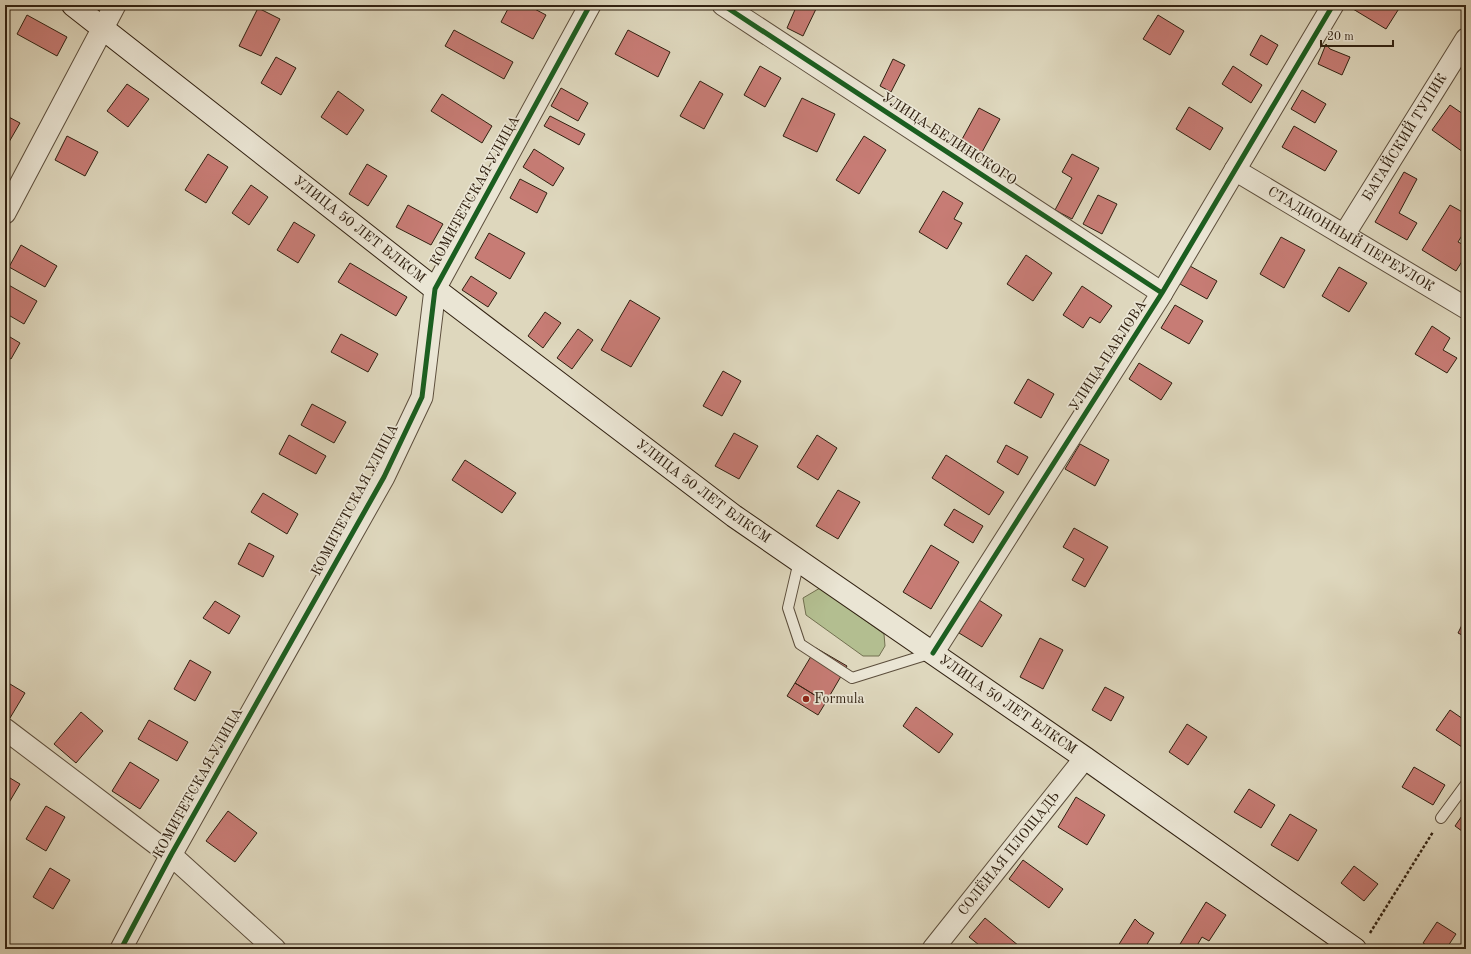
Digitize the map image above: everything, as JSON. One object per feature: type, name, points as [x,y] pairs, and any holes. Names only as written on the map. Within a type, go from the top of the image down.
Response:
[{"type":"main road","name":"УЛИЦА 50 ЛЕТ ВЛКСМ","points":[[73,5],[435,289],[734,516],[1085,758],[1362,942]]},
{"type":"street","points":[[5,213],[115,5]]},
{"type":"street","name":"КОМИТЕТСКАЯ УЛИЦА","points":[[122,949],[171,855],[384,477],[422,397],[435,289],[590,5]]},
{"type":"street","name":"УЛИЦА БЕЛИНСКОГО","points":[[723,5],[1162,293]]},
{"type":"street","name":"УЛИЦА ПАВЛОВА","points":[[933,653],[1162,293],[1333,5]]},
{"type":"street","name":"БАТАЙСКИЙ ТУПИК","points":[[1344,235],[1466,39]]},
{"type":"street","name":"СТАДИОННЫЙ ПЕРЕУЛОК","points":[[1235,170],[1466,308]]},
{"type":"street","points":[[5,729],[171,855],[276,949]]},
{"type":"street","name":"СОЛЁНАЯ ПЛОЩАДЬ","points":[[933,949],[1085,758]]},
{"type":"lane","points":[[799,561],[788,608],[800,644],[852,678],[933,653]]},
{"type":"lane","points":[[1441,818],[1466,784]]},
{"type":"path","points":[[1362,942],[1441,818]]},
{"type":"green space","points":[[820,588],[884,634],[885,646],[879,656],[863,656],[806,615],[803,598]]},
{"type":"building","points":[[510,5],[527,5],[546,15],[533,39],[501,22]]},
{"type":"building","points":[[797,5],[807,5],[816,9],[803,36],[787,28]]},
{"type":"building","points":[[1356,5],[1397,5],[1400,7],[1386,29],[1353,9]]},
{"type":"building","points":[[258,8],[280,19],[261,56],[239,46]]},
{"type":"building","points":[[27,15],[67,37],[57,56],[17,34]]},
{"type":"building","points":[[1158,15],[1184,31],[1170,55],[1143,39]]},
{"type":"building","points":[[454,30],[513,62],[504,79],[445,46]]},
{"type":"building","points":[[628,30],[670,52],[658,77],[615,54]]},
{"type":"building","points":[[1261,35],[1278,45],[1267,65],[1250,55]]},
{"type":"building","points":[[1326,44],[1330,49],[1350,57],[1342,75],[1318,64]]},
{"type":"building","points":[[276,57],[296,68],[281,95],[261,83]]},
{"type":"building","points":[[893,59],[905,65],[891,92],[880,86]]},
{"type":"building","points":[[760,66],[781,78],[765,107],[744,95]]},
{"type":"building","points":[[1233,66],[1262,85],[1251,103],[1222,84]]},
{"type":"building","points":[[700,81],[723,94],[704,129],[680,116]]},
{"type":"building","points":[[127,84],[149,99],[128,127],[107,111]]},
{"type":"building","points":[[561,88],[588,103],[578,121],[551,106]]},
{"type":"building","points":[[1302,90],[1326,104],[1315,123],[1291,109]]},
{"type":"building","points":[[338,91],[364,110],[347,135],[321,117]]},
{"type":"building","points":[[442,94],[492,126],[482,143],[431,111]]},
{"type":"building","points":[[802,98],[835,114],[817,152],[783,136]]},
{"type":"building","points":[[1450,105],[1466,116],[1466,148],[1463,152],[1432,130]]},
{"type":"building","points":[[1189,107],[1223,128],[1210,150],[1176,129]]},
{"type":"building","points":[[979,108],[1000,119],[981,154],[960,143]]},
{"type":"building","points":[[5,115],[20,123],[5,149]]},
{"type":"building","points":[[550,116],[585,134],[579,145],[544,126]]},
{"type":"building","points":[[1294,126],[1337,151],[1325,171],[1282,147]]},
{"type":"building","points":[[67,136],[98,152],[85,176],[55,160]]},
{"type":"building","points":[[864,136],[886,150],[859,194],[836,180]]},
{"type":"building","points":[[534,149],[564,168],[553,186],[523,167]]},
{"type":"building","points":[[208,154],[228,167],[206,203],[185,190]]},
{"type":"building","points":[[1072,154],[1099,168],[1072,219],[1055,210],[1072,178],[1062,172]]},
{"type":"building","points":[[367,164],[387,176],[368,206],[349,194]]},
{"type":"building","points":[[1404,172],[1417,179],[1399,213],[1417,223],[1407,240],[1375,222]]},
{"type":"building","points":[[520,179],[547,193],[537,213],[510,198]]},
{"type":"building","points":[[251,185],[268,197],[249,225],[232,213]]},
{"type":"building","points":[[943,191],[963,203],[954,219],[962,223],[947,249],[919,232]]},
{"type":"building","points":[[1098,195],[1117,204],[1102,234],[1083,224]]},
{"type":"building","points":[[408,205],[443,224],[431,245],[396,227]]},
{"type":"building","points":[[1450,205],[1466,214],[1466,229],[1458,242],[1466,246],[1466,255],[1456,271],[1422,250]]},
{"type":"building","points":[[294,222],[315,235],[298,263],[277,250]]},
{"type":"building","points":[[489,233],[525,253],[510,279],[475,258]]},
{"type":"building","points":[[1281,237],[1305,250],[1284,288],[1260,274]]},
{"type":"building","points":[[21,245],[57,266],[45,287],[9,267]]},
{"type":"building","points":[[1026,255],[1052,273],[1033,301],[1007,284]]},
{"type":"building","points":[[350,263],[407,297],[396,316],[338,282]]},
{"type":"building","points":[[1190,266],[1217,281],[1207,299],[1180,284]]},
{"type":"building","points":[[1339,267],[1367,283],[1349,312],[1322,296]]},
{"type":"building","points":[[471,276],[497,293],[488,307],[462,290]]},
{"type":"building","points":[[5,283],[37,301],[24,324],[5,313]]},
{"type":"building","points":[[1082,286],[1112,306],[1100,323],[1090,317],[1083,328],[1063,315]]},
{"type":"building","points":[[630,300],[660,318],[631,367],[601,350]]},
{"type":"building","points":[[1175,305],[1203,321],[1189,344],[1161,328]]},
{"type":"building","points":[[545,312],[561,323],[543,348],[528,336]]},
{"type":"building","points":[[1432,326],[1450,338],[1443,350],[1457,358],[1447,373],[1415,354]]},
{"type":"building","points":[[578,329],[593,340],[572,369],[557,358]]},
{"type":"building","points":[[5,334],[20,343],[11,359],[5,356]]},
{"type":"building","points":[[341,334],[378,354],[368,372],[331,352]]},
{"type":"building","points":[[1139,363],[1172,383],[1161,400],[1129,379]]},
{"type":"building","points":[[723,371],[741,381],[722,416],[703,406]]},
{"type":"building","points":[[1028,379],[1054,394],[1041,418],[1014,403]]},
{"type":"building","points":[[312,404],[346,422],[334,443],[301,425]]},
{"type":"building","points":[[734,433],[758,446],[739,479],[715,466]]},
{"type":"building","points":[[289,435],[326,456],[316,474],[279,454]]},
{"type":"building","points":[[817,435],[837,448],[818,480],[797,467]]},
{"type":"building","points":[[1080,444],[1109,460],[1095,486],[1065,469]]},
{"type":"building","points":[[1006,445],[1028,457],[1018,475],[997,462]]},
{"type":"building","points":[[946,455],[1004,492],[989,515],[932,478]]},
{"type":"building","points":[[465,460],[516,493],[502,513],[452,480]]},
{"type":"building","points":[[838,490],[860,502],[838,539],[816,526]]},
{"type":"building","points":[[263,493],[298,514],[287,534],[251,512]]},
{"type":"building","points":[[954,509],[983,526],[973,543],[944,525]]},
{"type":"building","points":[[1074,528],[1108,547],[1085,587],[1072,580],[1084,559],[1063,547]]},
{"type":"building","points":[[249,543],[274,556],[263,577],[238,564]]},
{"type":"building","points":[[931,545],[959,562],[931,609],[903,592]]},
{"type":"building","points":[[979,600],[1002,615],[982,647],[959,633]]},
{"type":"building","points":[[215,601],[240,616],[229,634],[203,618]]},
{"type":"building","points":[[1466,617],[1466,637],[1458,633]]},
{"type":"building","points":[[1040,638],[1063,650],[1043,689],[1020,677]]},
{"type":"building","points":[[816,648],[847,666],[826,702],[795,683]]},
{"type":"building","points":[[190,660],[211,672],[195,701],[174,689]]},
{"type":"building","points":[[5,681],[25,693],[10,718],[5,716]]},
{"type":"building","name":"Formula","points":[[795,683],[826,702],[818,715],[787,696]]},
{"type":"building","points":[[1105,687],[1124,697],[1111,721],[1092,710]]},
{"type":"building","points":[[916,707],[953,734],[939,753],[903,726]]},
{"type":"building","points":[[1450,710],[1466,721],[1466,741],[1462,747],[1436,730]]},
{"type":"building","points":[[81,712],[103,731],[76,763],[54,744]]},
{"type":"building","points":[[149,720],[188,742],[177,761],[138,739]]},
{"type":"building","points":[[1187,724],[1207,737],[1188,765],[1169,752]]},
{"type":"building","points":[[130,762],[159,780],[140,809],[112,791]]},
{"type":"building","points":[[1414,767],[1445,785],[1433,805],[1402,787]]},
{"type":"building","points":[[5,775],[20,784],[7,806],[5,805]]},
{"type":"building","points":[[1249,789],[1275,805],[1261,828],[1234,812]]},
{"type":"building","points":[[1076,797],[1105,815],[1087,845],[1058,827]]},
{"type":"building","points":[[46,806],[65,817],[46,851],[26,839]]},
{"type":"building","points":[[1466,810],[1466,834],[1455,826]]},
{"type":"building","points":[[228,811],[257,833],[235,862],[206,841]]},
{"type":"building","points":[[1290,814],[1317,830],[1298,861],[1271,845]]},
{"type":"building","points":[[1023,860],[1063,889],[1049,908],[1009,879]]},
{"type":"building","points":[[1354,866],[1378,884],[1364,901],[1341,883]]},
{"type":"building","points":[[50,868],[70,880],[53,909],[33,897]]},
{"type":"building","points":[[1206,902],[1226,915],[1209,941],[1202,937],[1195,949],[1177,949]]},
{"type":"building","points":[[985,918],[1019,946],[1017,949],[984,949],[969,937]]},
{"type":"building","points":[[1135,919],[1154,933],[1144,949],[1116,949]]},
{"type":"building","points":[[1437,922],[1456,934],[1446,949],[1433,949],[1423,943]]},
{"type":"cycle path","points":[[121,949],[171,855],[384,477],[422,397],[435,289],[590,5]]},
{"type":"cycle path","points":[[723,5],[1162,293]]},
{"type":"cycle path","points":[[933,653],[1162,293],[1333,5]]},
{"type":"place","name":"Formula","points":[[806,699]]}]
